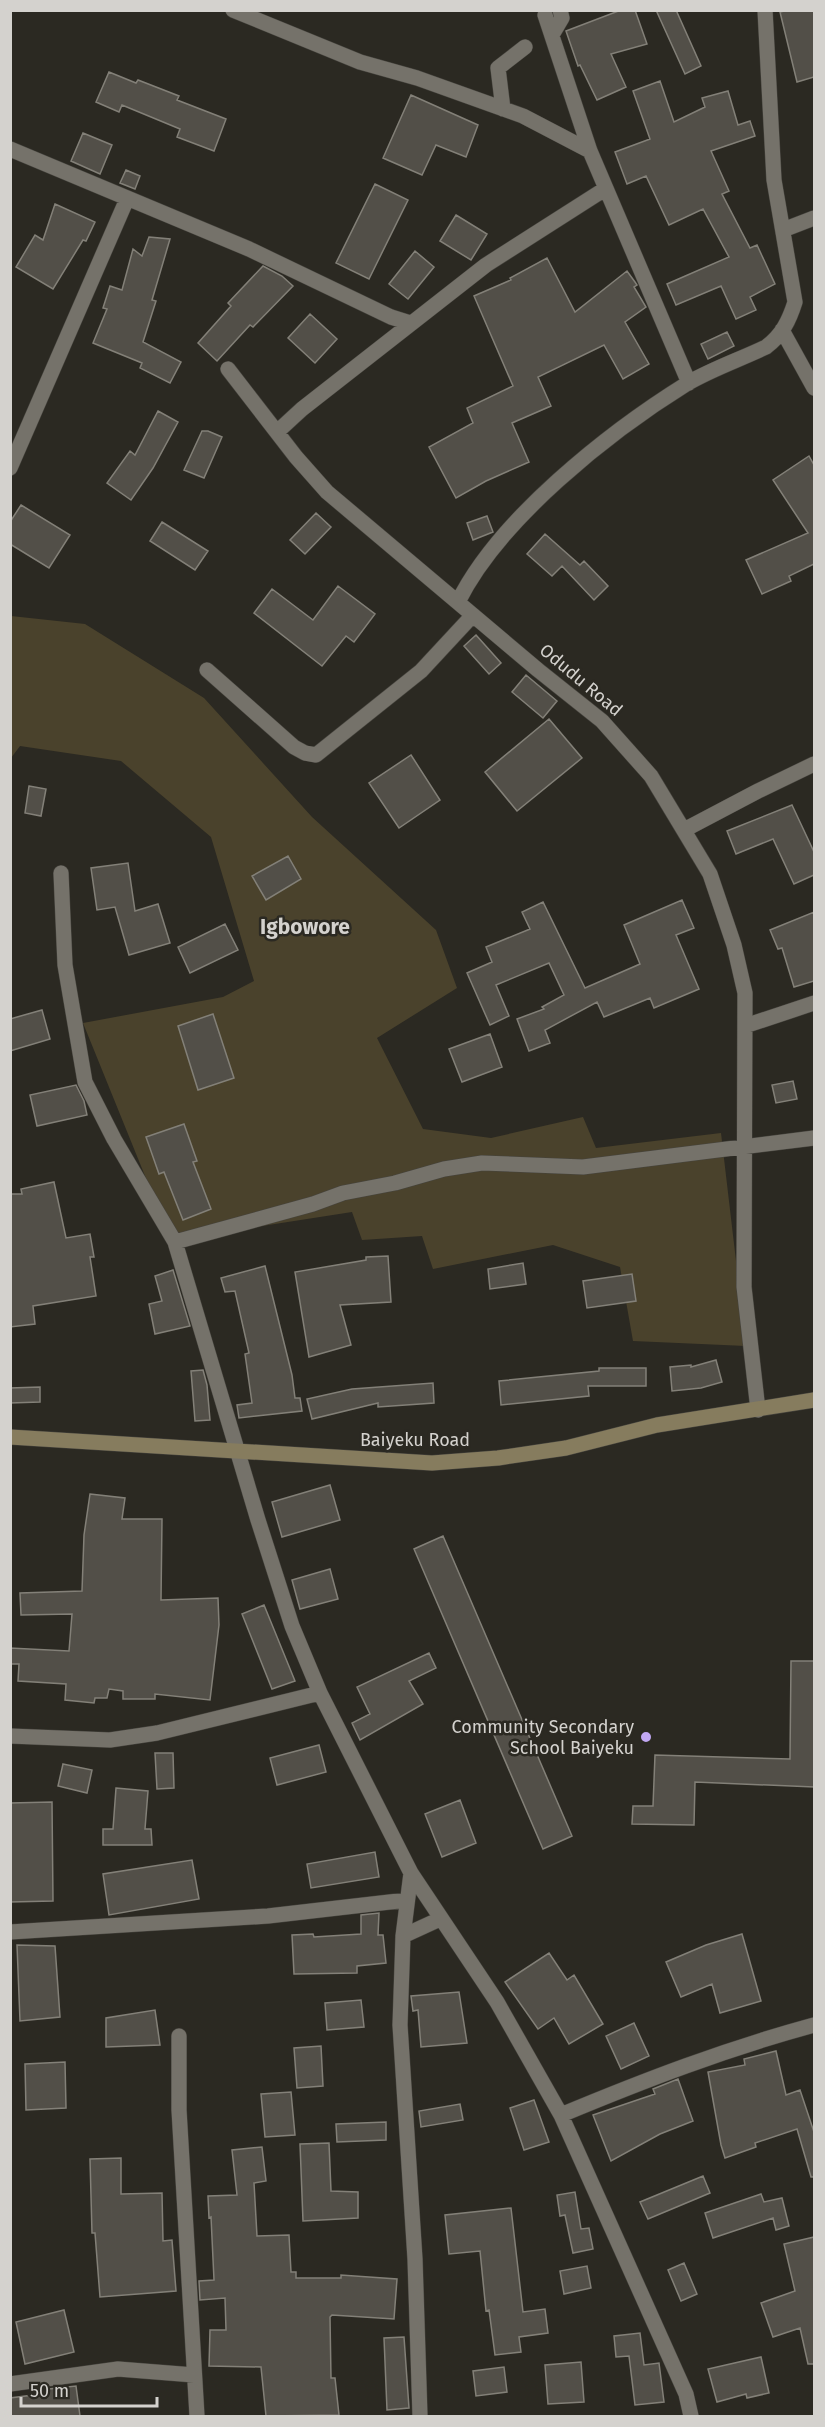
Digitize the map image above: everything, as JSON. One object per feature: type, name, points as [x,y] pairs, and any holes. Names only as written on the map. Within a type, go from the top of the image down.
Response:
[{"type":"main road","name":"Baiyeku Road","points":[[10,1437],[432,1463],[498,1458],[566,1448],[657,1425],[814,1400]]},
{"type":"street","points":[[233,10],[360,62],[417,78],[523,116],[590,151]]},
{"type":"street","points":[[458,602],[470,577],[531,506],[606,440],[689,383],[766,347],[776,340],[790,320],[795,302],[772,161],[765,10]]},
{"type":"street","points":[[552,13],[552,35],[590,151],[689,383]]},
{"type":"street","points":[[503,109],[498,68],[525,47]]},
{"type":"street","points":[[10,149],[249,249],[391,317],[410,323]]},
{"type":"street","points":[[277,432],[302,409],[486,265],[605,189]]},
{"type":"street","points":[[10,468],[127,199]]},
{"type":"street","points":[[783,230],[814,218]]},
{"type":"street","points":[[390,339],[391,317]]},
{"type":"street","points":[[782,330],[814,388]]},
{"type":"street","name":"Odudu Road","points":[[228,369],[327,492],[602,721],[651,776],[710,874],[734,945],[745,993],[744,1287],[758,1410]]},
{"type":"street","points":[[207,670],[294,747],[305,753],[316,755],[421,670],[473,615]]},
{"type":"street","points":[[684,830],[814,764]]},
{"type":"street","points":[[61,873],[65,965],[85,1082],[114,1139],[175,1242],[292,1626],[320,1693],[411,1873],[497,2002],[561,2115],[686,2394],[691,2416]]},
{"type":"street","points":[[745,1026],[814,1003]]},
{"type":"street","points":[[175,1242],[343,1193],[395,1183],[444,1169],[482,1163],[583,1167],[814,1138]]},
{"type":"street","points":[[10,1736],[110,1740],[157,1733],[320,1693]]},
{"type":"street","points":[[411,1873],[404,1936],[400,2025],[415,2259],[420,2416]]},
{"type":"street","points":[[10,1932],[268,1917],[407,1900]]},
{"type":"street","points":[[404,1936],[440,1919]]},
{"type":"street","points":[[561,2115],[646,2079],[741,2045],[814,2025]]},
{"type":"street","points":[[179,2036],[179,2110],[197,2416]]},
{"type":"street","points":[[10,2384],[118,2369],[194,2375]]},
{"type":"shaded area","points":[[11,616],[85,624],[204,698],[312,817],[436,930],[457,988],[377,1038],[423,1129],[491,1138],[583,1117],[596,1148],[721,1133],[746,1346],[633,1341],[620,1267],[553,1245],[433,1269],[422,1236],[362,1240],[352,1212],[171,1240],[83,1023],[223,997],[254,981],[211,837],[121,761],[20,746],[11,758]]},
{"type":"building","points":[[621,10],[635,10],[647,44],[611,54],[626,87],[597,100],[580,65],[578,66],[566,31]]},
{"type":"building","points":[[656,10],[676,10],[701,66],[685,74]]},
{"type":"building","points":[[814,10],[814,77],[797,82],[780,12]]},
{"type":"building","points":[[109,72],[136,83],[138,80],[179,96],[177,100],[226,119],[214,151],[177,137],[180,129],[122,105],[119,112],[96,102]]},
{"type":"building","points":[[660,81],[674,122],[705,107],[702,98],[728,91],[738,125],[750,121],[755,136],[711,151],[729,191],[722,194],[750,248],[757,245],[775,284],[750,297],[756,310],[736,319],[721,286],[676,305],[667,284],[729,257],[703,209],[669,225],[646,176],[627,184],[615,152],[650,139],[633,91]]},
{"type":"building","points":[[411,95],[478,125],[466,157],[436,145],[422,175],[383,158]]},
{"type":"building","points":[[83,133],[112,145],[100,174],[71,161]]},
{"type":"building","points":[[126,170],[140,176],[135,189],[120,183]]},
{"type":"building","points":[[375,184],[408,200],[369,279],[336,263]]},
{"type":"building","points":[[55,204],[95,222],[86,241],[83,240],[53,289],[16,267],[35,235],[43,240]]},
{"type":"building","points":[[456,215],[487,234],[471,260],[440,241]]},
{"type":"building","points":[[149,237],[170,239],[152,300],[156,301],[143,342],[181,362],[170,383],[140,368],[142,363],[93,343],[107,309],[103,308],[110,286],[122,290],[133,249],[142,256]]},
{"type":"building","points":[[415,251],[434,267],[408,299],[389,284]]},
{"type":"building","points":[[547,258],[575,312],[627,271],[637,285],[634,287],[646,307],[625,322],[649,364],[623,379],[604,345],[538,377],[551,406],[512,423],[529,462],[486,481],[456,498],[429,447],[473,423],[467,408],[513,386],[474,296],[511,280],[510,278]]},
{"type":"building","points":[[263,266],[282,276],[293,286],[253,327],[250,325],[217,361],[198,343],[231,306],[228,303]]},
{"type":"building","points":[[310,314],[337,339],[315,363],[288,338]]},
{"type":"building","points":[[727,332],[734,346],[708,359],[701,344]]},
{"type":"building","points":[[158,411],[178,422],[153,468],[131,500],[107,483],[130,451],[135,455]]},
{"type":"building","points":[[202,431],[222,437],[204,478],[184,470]]},
{"type":"building","points":[[809,456],[814,465],[814,564],[789,576],[791,581],[762,594],[746,560],[808,533],[773,480]]},
{"type":"building","points":[[21,505],[70,535],[49,568],[10,544],[10,522]]},
{"type":"building","points":[[316,513],[331,527],[305,554],[290,540]]},
{"type":"building","points":[[487,516],[493,532],[473,540],[467,523]]},
{"type":"building","points":[[162,522],[208,551],[195,570],[150,541]]},
{"type":"building","points":[[545,534],[580,565],[584,561],[608,586],[594,600],[562,566],[552,576],[527,554]]},
{"type":"building","points":[[338,586],[375,614],[354,642],[346,636],[322,666],[254,613],[272,589],[313,620]]},
{"type":"building","points":[[476,635],[501,663],[489,674],[464,646]]},
{"type":"building","points":[[526,675],[557,701],[543,718],[512,692]]},
{"type":"building","points":[[549,719],[582,758],[517,811],[485,772]]},
{"type":"building","points":[[411,755],[440,800],[399,828],[369,783]]},
{"type":"building","points":[[29,786],[46,789],[41,816],[25,813]]},
{"type":"building","points":[[792,805],[814,852],[814,875],[794,884],[773,839],[736,854],[727,831]]},
{"type":"building","points":[[288,856],[301,879],[266,900],[252,876]]},
{"type":"building","points":[[128,863],[135,911],[158,904],[170,943],[129,955],[115,907],[97,910],[91,868]]},
{"type":"building","points":[[682,900],[694,928],[676,935],[699,989],[654,1008],[650,998],[604,1017],[597,1002],[545,1030],[550,1043],[529,1051],[517,1019],[544,1009],[542,1007],[564,995],[549,963],[496,985],[509,1016],[490,1025],[467,973],[492,962],[486,947],[530,929],[522,912],[543,902],[585,988],[640,964],[624,925]]},
{"type":"building","points":[[814,912],[814,981],[794,987],[782,948],[778,949],[770,930]]},
{"type":"building","points":[[225,924],[238,950],[190,973],[178,947]]},
{"type":"building","points":[[42,1010],[50,1039],[10,1051],[10,1019]]},
{"type":"building","points":[[213,1014],[234,1078],[198,1090],[178,1026]]},
{"type":"building","points":[[490,1034],[502,1067],[462,1082],[449,1049]]},
{"type":"building","points":[[793,1081],[797,1099],[776,1103],[772,1085]]},
{"type":"building","points":[[76,1085],[84,1101],[87,1115],[37,1126],[30,1095]]},
{"type":"building","points":[[184,1124],[197,1161],[193,1162],[211,1209],[183,1220],[164,1172],[159,1174],[146,1137]]},
{"type":"building","points":[[54,1182],[66,1238],[90,1234],[94,1257],[90,1257],[96,1296],[33,1306],[35,1324],[10,1327],[10,1194],[22,1194],[21,1189]]},
{"type":"building","points":[[388,1256],[391,1302],[340,1305],[351,1345],[309,1357],[295,1272],[366,1260],[366,1257]]},
{"type":"building","points":[[523,1263],[526,1284],[490,1289],[488,1269]]},
{"type":"building","points":[[265,1266],[292,1375],[295,1398],[300,1398],[302,1411],[239,1418],[237,1405],[252,1403],[245,1354],[249,1353],[235,1291],[225,1292],[221,1278]]},
{"type":"building","points":[[173,1270],[190,1326],[155,1334],[149,1304],[162,1301],[155,1276]]},
{"type":"building","points":[[632,1274],[636,1301],[587,1308],[583,1281]]},
{"type":"building","points":[[716,1360],[722,1382],[701,1388],[672,1391],[670,1367],[691,1365],[691,1367]]},
{"type":"building","points":[[599,1368],[646,1368],[646,1386],[588,1386],[589,1396],[501,1405],[499,1381],[599,1371]]},
{"type":"building","points":[[203,1370],[207,1385],[210,1420],[195,1421],[191,1371]]},
{"type":"building","points":[[433,1383],[434,1403],[378,1407],[378,1403],[312,1419],[307,1399],[352,1389]]},
{"type":"building","points":[[40,1387],[40,1402],[10,1403],[10,1388]]},
{"type":"building","points":[[330,1485],[340,1520],[282,1537],[272,1502]]},
{"type":"building","points":[[90,1494],[125,1498],[122,1519],[162,1519],[161,1600],[218,1598],[219,1625],[210,1700],[155,1694],[155,1699],[123,1699],[123,1691],[109,1689],[107,1698],[95,1698],[94,1703],[65,1700],[66,1684],[18,1681],[19,1664],[10,1664],[10,1648],[69,1651],[72,1614],[21,1615],[20,1593],[82,1591],[84,1535]]},
{"type":"building","points":[[443,1536],[572,1836],[543,1849],[414,1549]]},
{"type":"building","points":[[330,1569],[338,1599],[300,1609],[292,1580]]},
{"type":"building","points":[[264,1605],[295,1681],[272,1689],[242,1614]]},
{"type":"building","points":[[429,1653],[436,1668],[409,1681],[423,1704],[360,1740],[352,1723],[370,1714],[357,1687]]},
{"type":"building","points":[[791,1661],[814,1661],[814,1787],[695,1782],[694,1825],[632,1824],[633,1806],[653,1806],[655,1755],[790,1759]]},
{"type":"building","points":[[319,1745],[326,1772],[277,1785],[270,1758]]},
{"type":"building","points":[[155,1753],[173,1753],[174,1788],[157,1789]]},
{"type":"building","points":[[63,1764],[92,1770],[87,1793],[58,1786]]},
{"type":"building","points":[[116,1788],[148,1791],[145,1829],[151,1829],[152,1845],[103,1845],[103,1829],[113,1829]]},
{"type":"building","points":[[460,1800],[476,1843],[442,1857],[425,1814]]},
{"type":"building","points":[[52,1802],[53,1901],[10,1902],[10,1803]]},
{"type":"building","points":[[375,1852],[379,1877],[311,1888],[307,1864]]},
{"type":"building","points":[[192,1860],[199,1899],[109,1915],[103,1874]]},
{"type":"building","points":[[379,1913],[378,1935],[383,1935],[386,1963],[357,1966],[357,1973],[294,1974],[292,1935],[313,1934],[314,1937],[361,1934],[361,1915]]},
{"type":"building","points":[[742,1934],[761,2001],[720,2013],[712,1984],[681,1997],[666,1962],[706,1945]]},
{"type":"building","points":[[17,1945],[55,1946],[60,2017],[20,2021]]},
{"type":"building","points":[[549,1953],[567,1980],[574,1975],[603,2024],[569,2044],[554,2018],[538,2029],[505,1982]]},
{"type":"building","points":[[459,1992],[467,2043],[421,2047],[418,2010],[413,2011],[411,1996]]},
{"type":"building","points":[[361,2000],[364,2027],[327,2030],[325,2003]]},
{"type":"building","points":[[155,2010],[160,2045],[106,2047],[106,2018]]},
{"type":"building","points":[[634,2023],[649,2056],[621,2069],[606,2036]]},
{"type":"building","points":[[321,2046],[323,2086],[297,2088],[294,2048]]},
{"type":"building","points":[[776,2051],[786,2095],[800,2090],[814,2132],[814,2177],[811,2177],[797,2129],[755,2143],[756,2147],[725,2158],[721,2145],[708,2072],[745,2065],[744,2059]]},
{"type":"building","points":[[65,2062],[66,2108],[26,2110],[25,2064]]},
{"type":"building","points":[[678,2079],[693,2121],[660,2134],[611,2161],[593,2115],[655,2094],[653,2089]]},
{"type":"building","points":[[291,2092],[295,2135],[265,2137],[261,2094]]},
{"type":"building","points":[[534,2100],[549,2142],[524,2150],[510,2108]]},
{"type":"building","points":[[460,2104],[463,2120],[421,2127],[419,2111]]},
{"type":"building","points":[[386,2122],[386,2140],[337,2142],[336,2124]]},
{"type":"building","points":[[329,2143],[331,2191],[358,2192],[358,2218],[303,2221],[300,2144]]},
{"type":"building","points":[[262,2147],[266,2181],[254,2183],[257,2236],[289,2235],[291,2272],[296,2272],[296,2278],[341,2278],[341,2275],[397,2279],[394,2319],[332,2315],[330,2317],[331,2378],[335,2378],[339,2415],[266,2416],[261,2367],[209,2366],[210,2330],[226,2330],[225,2298],[200,2300],[199,2281],[214,2280],[208,2196],[237,2195],[232,2150]]},
{"type":"building","points":[[121,2158],[121,2194],[162,2193],[163,2241],[172,2240],[176,2291],[100,2297],[95,2233],[92,2233],[90,2159]]},
{"type":"building","points":[[703,2176],[710,2193],[648,2219],[640,2202]]},
{"type":"building","points":[[575,2192],[581,2229],[589,2228],[593,2249],[573,2253],[565,2215],[560,2216],[557,2195]]},
{"type":"building","points":[[761,2194],[764,2202],[782,2198],[789,2226],[776,2230],[773,2218],[713,2238],[705,2213]]},
{"type":"building","points":[[511,2208],[523,2312],[545,2309],[548,2333],[519,2337],[521,2352],[495,2355],[489,2310],[486,2311],[480,2251],[449,2254],[445,2215]]},
{"type":"building","points":[[814,2237],[814,2364],[808,2364],[800,2328],[773,2337],[761,2303],[795,2291],[784,2244]]},
{"type":"building","points":[[684,2263],[697,2294],[681,2301],[668,2270]]},
{"type":"building","points":[[587,2266],[591,2288],[564,2294],[560,2271]]},
{"type":"building","points":[[64,2310],[74,2352],[25,2364],[16,2322]]},
{"type":"building","points":[[640,2333],[644,2365],[659,2363],[664,2402],[635,2405],[629,2356],[616,2357],[614,2336]]},
{"type":"building","points":[[404,2337],[409,2408],[387,2410],[384,2338]]},
{"type":"building","points":[[761,2357],[769,2393],[747,2398],[746,2394],[717,2402],[708,2369]]},
{"type":"building","points":[[581,2362],[584,2402],[548,2404],[545,2365]]},
{"type":"building","points":[[504,2367],[507,2392],[476,2396],[473,2371]]},
{"type":"building","points":[[76,2386],[80,2416],[10,2416],[10,2398],[49,2393],[49,2389]]},
{"type":"place","name":"Community Secondary School Baiyeku","points":[[646,1737]]},
{"type":"district","name":"Igbowore","points":[[305,927]]}]
